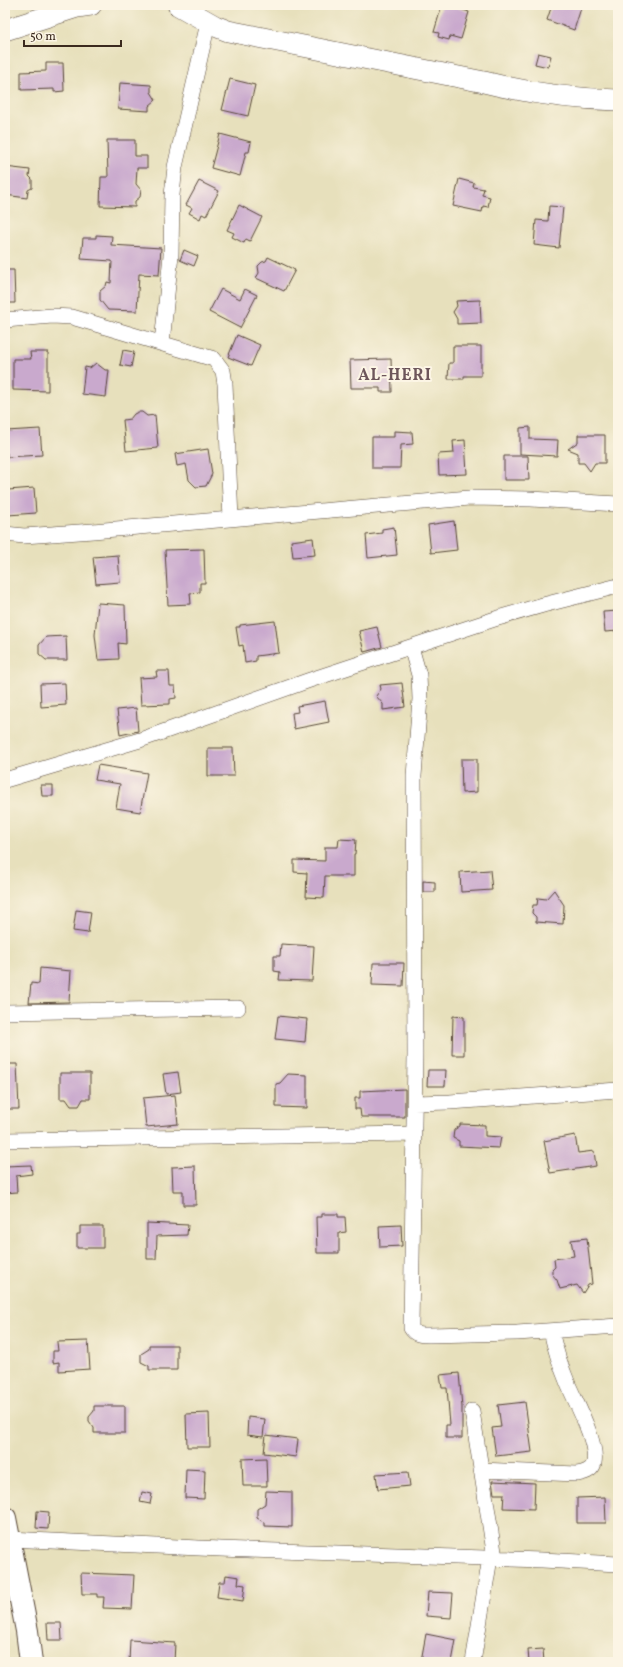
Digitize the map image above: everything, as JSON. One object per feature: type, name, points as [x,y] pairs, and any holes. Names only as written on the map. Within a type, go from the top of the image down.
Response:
[{"type":"highway","points":[[6,1528],[27,1631],[31,1662]]},
{"type":"street","points":[[5,30],[77,7],[91,5]]},
{"type":"street","points":[[178,5],[208,23],[228,31],[476,80],[512,89],[584,99],[618,100]]},
{"type":"street","points":[[162,343],[171,255],[172,195],[175,168],[208,23]]},
{"type":"street","points":[[5,320],[52,316],[72,317],[214,359],[223,371],[225,384],[231,519]]},
{"type":"street","points":[[5,534],[32,535],[469,498],[531,499],[618,504]]},
{"type":"street","points":[[5,780],[140,740],[310,680],[543,605],[618,586]]},
{"type":"street","points":[[411,647],[419,675],[420,699],[414,776],[414,1103],[411,1328],[413,1332],[418,1334],[429,1335],[518,1333],[618,1326]]},
{"type":"street","points":[[5,1012],[238,1008]]},
{"type":"street","points":[[414,1103],[450,1102],[618,1090]]},
{"type":"street","points":[[5,1140],[413,1134]]},
{"type":"street","points":[[481,1470],[577,1474],[586,1472],[594,1463],[592,1440],[567,1381],[551,1331]]},
{"type":"street","points":[[472,1411],[492,1558],[473,1662]]},
{"type":"street","points":[[6,1528],[220,1549],[492,1558],[618,1564]]},
{"type":"building","points":[[442,5],[450,5],[469,12],[461,39],[450,36],[449,40],[438,37],[439,33],[434,32]]},
{"type":"building","points":[[552,5],[582,5],[574,30],[547,20]]},
{"type":"building","points":[[538,53],[551,56],[548,67],[535,64]]},
{"type":"building","points":[[46,63],[63,63],[64,91],[54,92],[54,89],[21,90],[21,72],[46,71]]},
{"type":"building","points":[[230,79],[255,85],[248,116],[222,110]]},
{"type":"building","points":[[120,83],[151,85],[151,92],[156,100],[149,106],[149,111],[118,109]]},
{"type":"building","points":[[220,134],[251,142],[249,152],[246,152],[240,176],[211,168]]},
{"type":"building","points":[[107,140],[135,140],[135,156],[147,156],[147,168],[137,168],[136,184],[141,190],[140,197],[135,201],[135,207],[100,206],[101,177],[108,177]]},
{"type":"building","points":[[5,167],[30,170],[29,176],[32,179],[32,188],[28,190],[27,198],[5,195]]},
{"type":"building","points":[[459,179],[474,183],[473,187],[484,189],[482,195],[490,197],[488,207],[483,206],[482,212],[453,206]]},
{"type":"building","points":[[199,181],[219,191],[206,216],[202,214],[200,219],[189,213],[192,208],[186,205]]},
{"type":"building","points":[[239,205],[262,217],[250,241],[246,239],[244,243],[232,237],[234,233],[227,230]]},
{"type":"building","points":[[549,206],[563,207],[559,248],[534,245],[536,220],[548,221]]},
{"type":"building","points":[[96,235],[112,236],[111,245],[161,248],[159,275],[139,274],[137,311],[108,310],[100,300],[100,291],[106,286],[107,282],[111,283],[112,261],[81,259],[83,238],[96,238]]},
{"type":"building","points":[[184,250],[198,256],[194,266],[180,260]]},
{"type":"building","points":[[268,257],[295,270],[284,291],[256,278],[259,273],[258,266],[262,262],[266,261]]},
{"type":"building","points":[[5,270],[14,270],[15,303],[5,303]]},
{"type":"building","points":[[221,289],[240,299],[245,289],[257,295],[240,328],[209,312]]},
{"type":"building","points":[[480,300],[481,323],[457,324],[457,319],[453,312],[457,306],[456,301]]},
{"type":"building","points":[[237,335],[260,345],[251,366],[228,357]]},
{"type":"building","points":[[453,346],[481,346],[481,376],[464,376],[464,379],[448,379],[449,363],[453,363]]},
{"type":"building","points":[[123,350],[134,352],[131,367],[120,365]]},
{"type":"building","points":[[30,352],[48,352],[48,391],[13,390],[13,359],[31,359]]},
{"type":"building","points":[[391,359],[392,392],[380,392],[380,388],[351,388],[350,360]]},
{"type":"building","points":[[96,363],[105,370],[109,370],[106,397],[82,394],[85,367],[90,368]]},
{"type":"building","points":[[138,412],[142,412],[147,416],[155,415],[158,448],[126,451],[123,420],[130,419]]},
{"type":"building","points":[[530,427],[530,439],[558,440],[557,456],[520,454],[520,428]]},
{"type":"building","points":[[40,429],[42,455],[7,457],[7,453],[5,452],[6,431]]},
{"type":"building","points":[[394,431],[412,432],[413,444],[401,445],[400,468],[372,468],[372,437],[394,437]]},
{"type":"building","points":[[578,435],[605,435],[605,463],[595,463],[590,471],[584,463],[578,463],[578,453],[568,449],[578,442]]},
{"type":"building","points":[[465,440],[467,474],[439,475],[438,454],[454,453],[453,441]]},
{"type":"building","points":[[208,449],[212,474],[206,486],[196,487],[189,480],[186,464],[177,466],[175,454]]},
{"type":"building","points":[[504,456],[528,456],[529,480],[504,480]]},
{"type":"building","points":[[34,488],[36,513],[8,515],[8,509],[5,507],[5,498],[8,496],[8,490]]},
{"type":"building","points":[[454,521],[457,550],[431,553],[428,525]]},
{"type":"building","points":[[394,527],[397,555],[368,558],[366,535],[382,533],[382,529]]},
{"type":"building","points":[[313,538],[315,555],[293,557],[291,541]]},
{"type":"building","points":[[204,549],[205,583],[200,583],[200,592],[190,593],[191,604],[168,605],[165,550]]},
{"type":"building","points":[[118,555],[120,582],[96,584],[93,557]]},
{"type":"building","points":[[98,603],[125,605],[126,644],[118,643],[119,659],[98,660],[95,635]]},
{"type":"building","points":[[618,611],[618,631],[605,632],[603,612]]},
{"type":"building","points":[[275,621],[279,653],[256,656],[256,661],[245,663],[243,645],[239,646],[236,627],[240,627],[240,625]]},
{"type":"building","points":[[377,627],[382,647],[364,652],[359,631]]},
{"type":"building","points":[[66,636],[67,660],[46,660],[39,654],[39,645],[46,637]]},
{"type":"building","points":[[156,671],[169,671],[170,686],[175,686],[176,698],[170,699],[170,704],[141,705],[139,678],[157,677]]},
{"type":"building","points":[[65,683],[66,705],[41,707],[40,684]]},
{"type":"building","points":[[402,683],[405,707],[383,710],[383,704],[376,696],[381,689],[380,685]]},
{"type":"building","points":[[325,701],[329,722],[294,729],[292,713],[298,712],[297,706]]},
{"type":"building","points":[[136,708],[138,731],[120,735],[117,710]]},
{"type":"building","points":[[208,748],[233,748],[234,776],[208,776]]},
{"type":"building","points":[[461,759],[477,759],[477,792],[462,793]]},
{"type":"building","points":[[98,765],[147,773],[140,812],[116,808],[120,784],[95,780]]},
{"type":"building","points":[[41,785],[53,785],[53,796],[42,796]]},
{"type":"building","points":[[339,839],[356,840],[354,854],[354,876],[325,876],[324,898],[306,897],[307,873],[294,872],[294,860],[325,861],[325,847],[338,847]]},
{"type":"building","points":[[490,870],[492,890],[461,892],[460,872]]},
{"type":"building","points":[[423,881],[435,882],[435,892],[423,892]]},
{"type":"building","points":[[554,890],[564,905],[563,924],[536,922],[536,917],[532,913],[533,905],[537,905],[538,898],[546,899]]},
{"type":"building","points":[[76,910],[91,912],[88,933],[73,931]]},
{"type":"building","points":[[281,944],[314,946],[312,981],[279,980],[280,972],[274,971],[274,956],[280,956]]},
{"type":"building","points":[[373,963],[404,963],[403,986],[372,985]]},
{"type":"building","points":[[40,968],[71,971],[69,1002],[29,1003],[31,983],[39,984]]},
{"type":"building","points":[[278,1016],[307,1019],[305,1042],[275,1039]]},
{"type":"building","points":[[453,1016],[464,1017],[464,1055],[452,1055]]},
{"type":"building","points":[[5,1064],[17,1064],[19,1109],[5,1109]]},
{"type":"building","points":[[428,1070],[446,1070],[445,1086],[427,1086]]},
{"type":"building","points":[[178,1072],[181,1092],[166,1094],[163,1074]]},
{"type":"building","points":[[60,1073],[90,1073],[90,1099],[83,1099],[79,1106],[71,1106],[66,1099],[60,1099]]},
{"type":"building","points":[[288,1074],[307,1075],[307,1108],[276,1107],[276,1084],[280,1083]]},
{"type":"building","points":[[405,1089],[405,1117],[361,1117],[360,1109],[355,1109],[355,1098],[360,1098],[360,1091]]},
{"type":"building","points":[[175,1095],[178,1124],[146,1127],[143,1098]]},
{"type":"building","points":[[460,1124],[485,1125],[485,1136],[501,1137],[499,1148],[459,1146],[459,1141],[453,1138],[454,1130],[460,1126]]},
{"type":"building","points":[[575,1135],[578,1153],[594,1151],[596,1166],[550,1173],[544,1141]]},
{"type":"building","points":[[31,1165],[32,1174],[16,1176],[17,1192],[5,1193],[5,1166]]},
{"type":"building","points":[[195,1166],[196,1205],[183,1205],[183,1191],[173,1191],[172,1167]]},
{"type":"building","points":[[322,1214],[338,1214],[338,1217],[345,1217],[346,1232],[339,1233],[339,1253],[317,1253],[316,1217],[322,1217]]},
{"type":"building","points":[[147,1223],[188,1225],[187,1235],[157,1236],[156,1259],[147,1259]]},
{"type":"building","points":[[401,1225],[402,1246],[380,1247],[379,1226]]},
{"type":"building","points":[[80,1226],[103,1226],[103,1248],[77,1248],[77,1234],[80,1234]]},
{"type":"building","points":[[587,1238],[592,1284],[588,1285],[583,1293],[577,1285],[560,1289],[557,1280],[552,1274],[552,1270],[555,1267],[554,1259],[574,1256],[571,1240]]},
{"type":"building","points":[[88,1341],[90,1369],[59,1371],[59,1362],[53,1363],[53,1351],[58,1351],[57,1342]]},
{"type":"building","points":[[149,1345],[177,1345],[177,1370],[149,1370],[149,1366],[141,1362],[141,1354],[149,1349]]},
{"type":"building","points":[[459,1373],[462,1407],[462,1438],[446,1438],[446,1425],[450,1425],[447,1388],[442,1388],[440,1375]]},
{"type":"building","points":[[525,1402],[532,1452],[496,1456],[492,1428],[501,1427],[498,1405]]},
{"type":"building","points":[[94,1406],[125,1406],[125,1433],[94,1433],[94,1428],[89,1421],[89,1417],[94,1411]]},
{"type":"building","points":[[209,1413],[210,1447],[187,1447],[186,1414]]},
{"type":"building","points":[[248,1417],[265,1419],[263,1437],[247,1435]]},
{"type":"building","points":[[266,1435],[298,1439],[296,1457],[264,1453]]},
{"type":"building","points":[[266,1458],[267,1486],[243,1486],[242,1459]]},
{"type":"building","points":[[186,1469],[205,1470],[204,1499],[185,1498]]},
{"type":"building","points":[[408,1472],[410,1486],[378,1489],[376,1474]]},
{"type":"building","points":[[492,1481],[535,1483],[534,1509],[503,1508],[504,1494],[494,1494]]},
{"type":"building","points":[[266,1491],[292,1492],[292,1527],[265,1526],[265,1523],[257,1518],[257,1509],[265,1504]]},
{"type":"building","points":[[142,1492],[152,1494],[150,1504],[140,1502]]},
{"type":"building","points":[[605,1497],[606,1523],[577,1523],[577,1498]]},
{"type":"building","points":[[37,1511],[49,1512],[48,1529],[36,1528]]},
{"type":"building","points":[[81,1573],[134,1575],[132,1609],[103,1608],[104,1597],[97,1597],[97,1594],[82,1594]]},
{"type":"building","points":[[226,1575],[239,1577],[238,1584],[245,1585],[243,1601],[217,1597],[219,1582],[225,1582]]},
{"type":"building","points":[[428,1592],[453,1593],[451,1618],[426,1616]]},
{"type":"building","points":[[47,1623],[61,1623],[62,1640],[48,1640]]},
{"type":"building","points":[[426,1634],[456,1640],[452,1662],[421,1661]]},
{"type":"building","points":[[130,1640],[175,1643],[174,1662],[129,1662]]},
{"type":"building","points":[[543,1649],[544,1662],[529,1662],[528,1650]]},
{"type":"district","name":"AL-HERI","points":[[395,374]]}]
